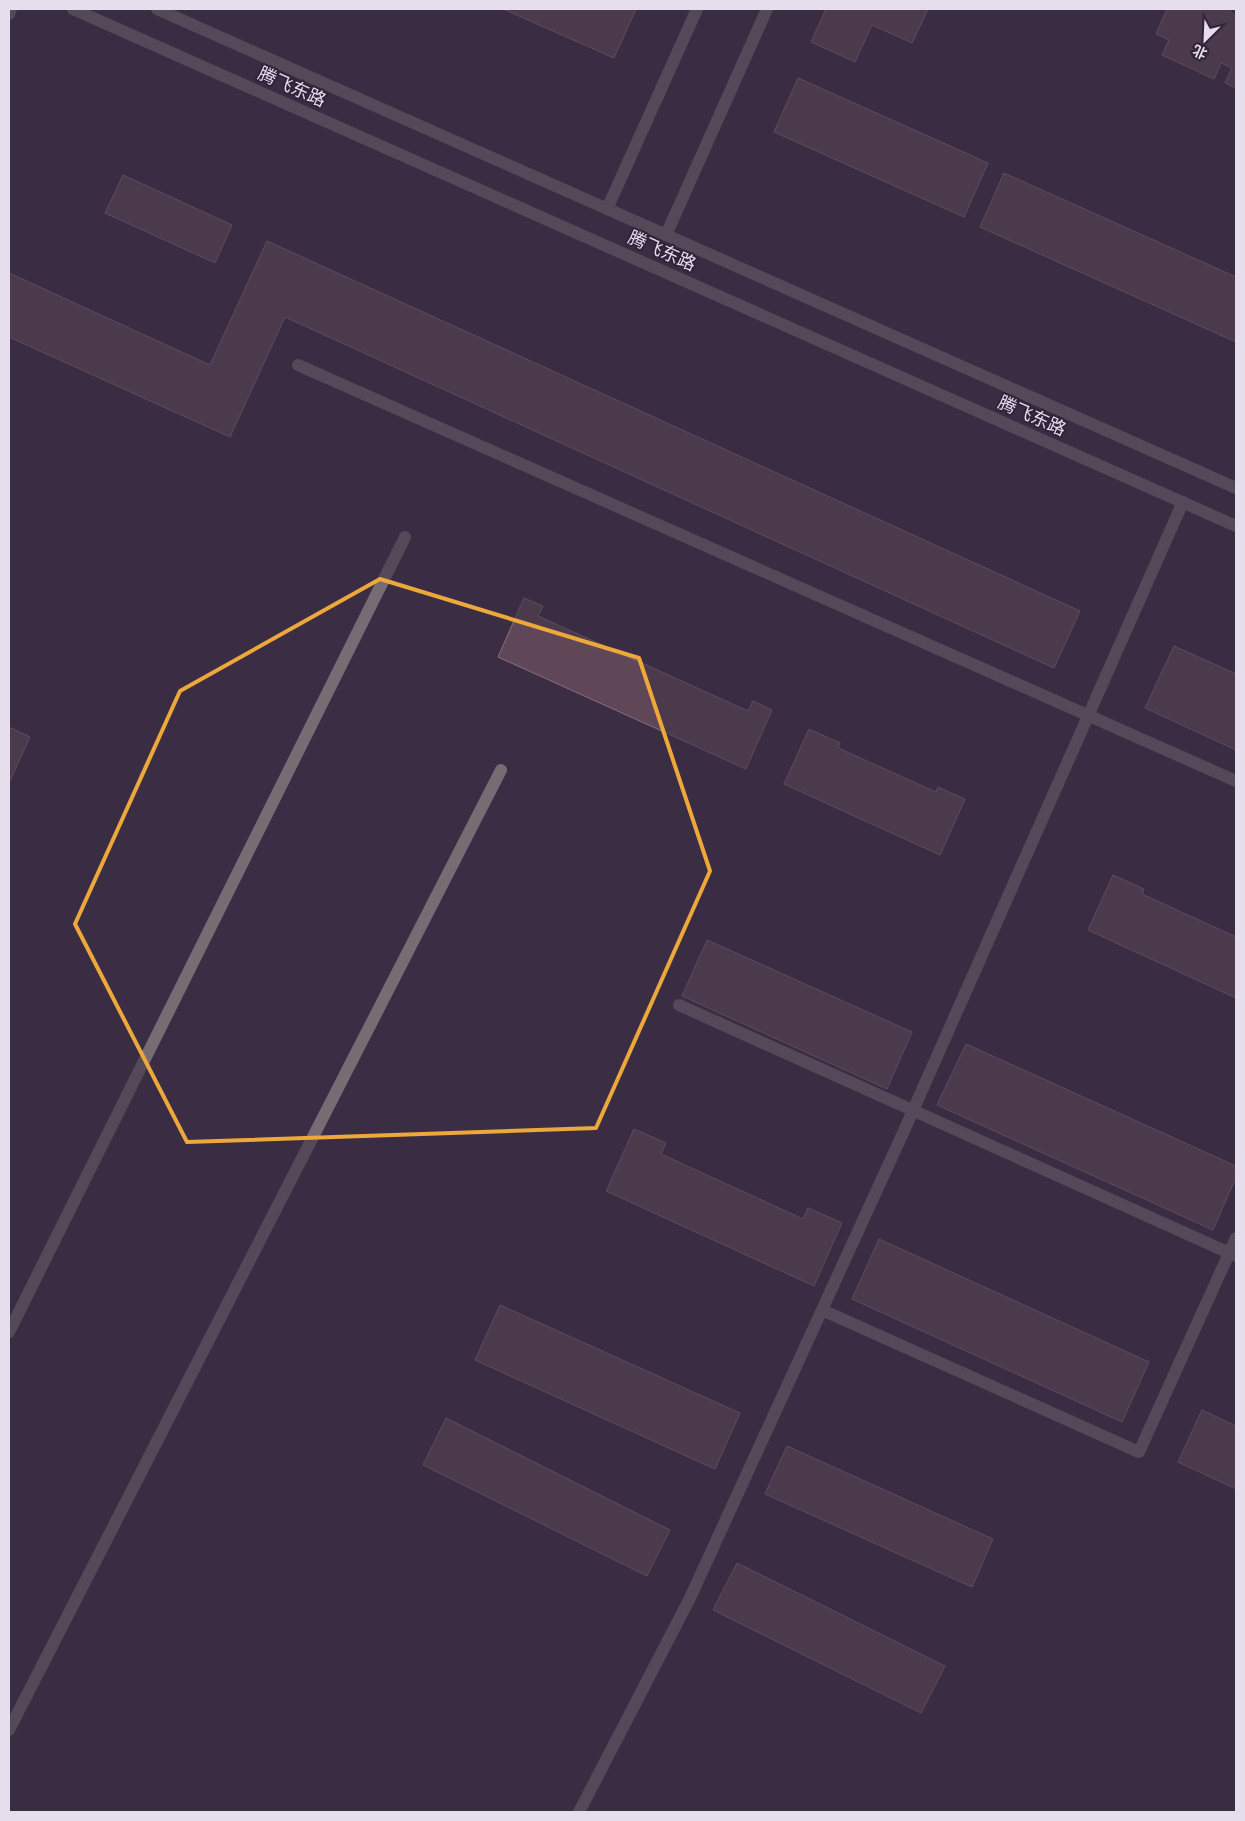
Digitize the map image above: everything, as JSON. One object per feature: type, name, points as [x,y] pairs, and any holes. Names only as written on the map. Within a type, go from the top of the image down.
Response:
[{"type":"street","points":[[9,14],[11,9]]},
{"type":"street","name":"腾飞东路","points":[[73,9],[1236,526]]},
{"type":"street","name":"腾飞东路","points":[[157,9],[1236,488]]},
{"type":"street","points":[[607,209],[697,9]]},
{"type":"street","points":[[666,235],[767,9]]},
{"type":"street","points":[[298,365],[1236,781]]},
{"type":"street","points":[[579,1812],[690,1598],[912,1110],[1182,502]]},
{"type":"street","points":[[9,1332],[405,537]]},
{"type":"street","points":[[9,1730],[501,770]]},
{"type":"street","points":[[679,1005],[1232,1254]]},
{"type":"street","points":[[822,1310],[1139,1452],[1232,1254],[1236,1238]]},
{"type":"highlighted area","points":[[380,579],[639,658],[710,871],[596,1128],[187,1142],[75,924],[180,691]]},
{"type":"building","points":[[503,9],[636,9],[614,58]]},
{"type":"building","points":[[826,9],[928,9],[912,43],[872,25],[855,62],[811,42]]},
{"type":"building","points":[[1167,9],[1231,9],[1230,12],[1236,15],[1236,88],[1225,83],[1232,68],[1221,63],[1214,79],[1162,55],[1169,40],[1156,34]]},
{"type":"building","points":[[798,78],[988,163],[964,217],[774,132]]},
{"type":"building","points":[[1004,173],[1236,277],[1236,342],[980,227]]},
{"type":"building","points":[[123,175],[232,225],[215,263],[105,213]]},
{"type":"building","points":[[267,241],[1080,611],[1054,668],[285,317],[230,437],[9,337],[9,273],[210,365]]},
{"type":"building","points":[[524,598],[543,606],[538,616],[748,711],[753,701],[772,710],[746,769],[498,657]]},
{"type":"building","points":[[1174,646],[1236,674],[1236,750],[1145,708]]},
{"type":"building","points":[[9,727],[30,737],[9,783]]},
{"type":"building","points":[[809,729],[840,743],[838,748],[936,792],[938,787],[965,799],[940,855],[784,784]]},
{"type":"building","points":[[1113,875],[1144,889],[1142,894],[1236,937],[1236,998],[1088,930]]},
{"type":"building","points":[[707,940],[912,1032],[887,1089],[682,996]]},
{"type":"building","points":[[966,1044],[1236,1166],[1236,1177],[1213,1230],[937,1105]]},
{"type":"building","points":[[634,1129],[666,1143],[661,1154],[803,1219],[808,1208],[842,1223],[814,1286],[606,1191]]},
{"type":"building","points":[[879,1239],[1149,1362],[1122,1422],[852,1299]]},
{"type":"building","points":[[500,1305],[740,1413],[715,1469],[475,1360]]},
{"type":"building","points":[[1202,1410],[1236,1426],[1236,1489],[1178,1462]]},
{"type":"building","points":[[446,1418],[670,1530],[647,1576],[423,1465]]},
{"type":"building","points":[[787,1446],[993,1539],[972,1587],[765,1494]]},
{"type":"building","points":[[737,1563],[945,1666],[921,1713],[713,1610]]}]
